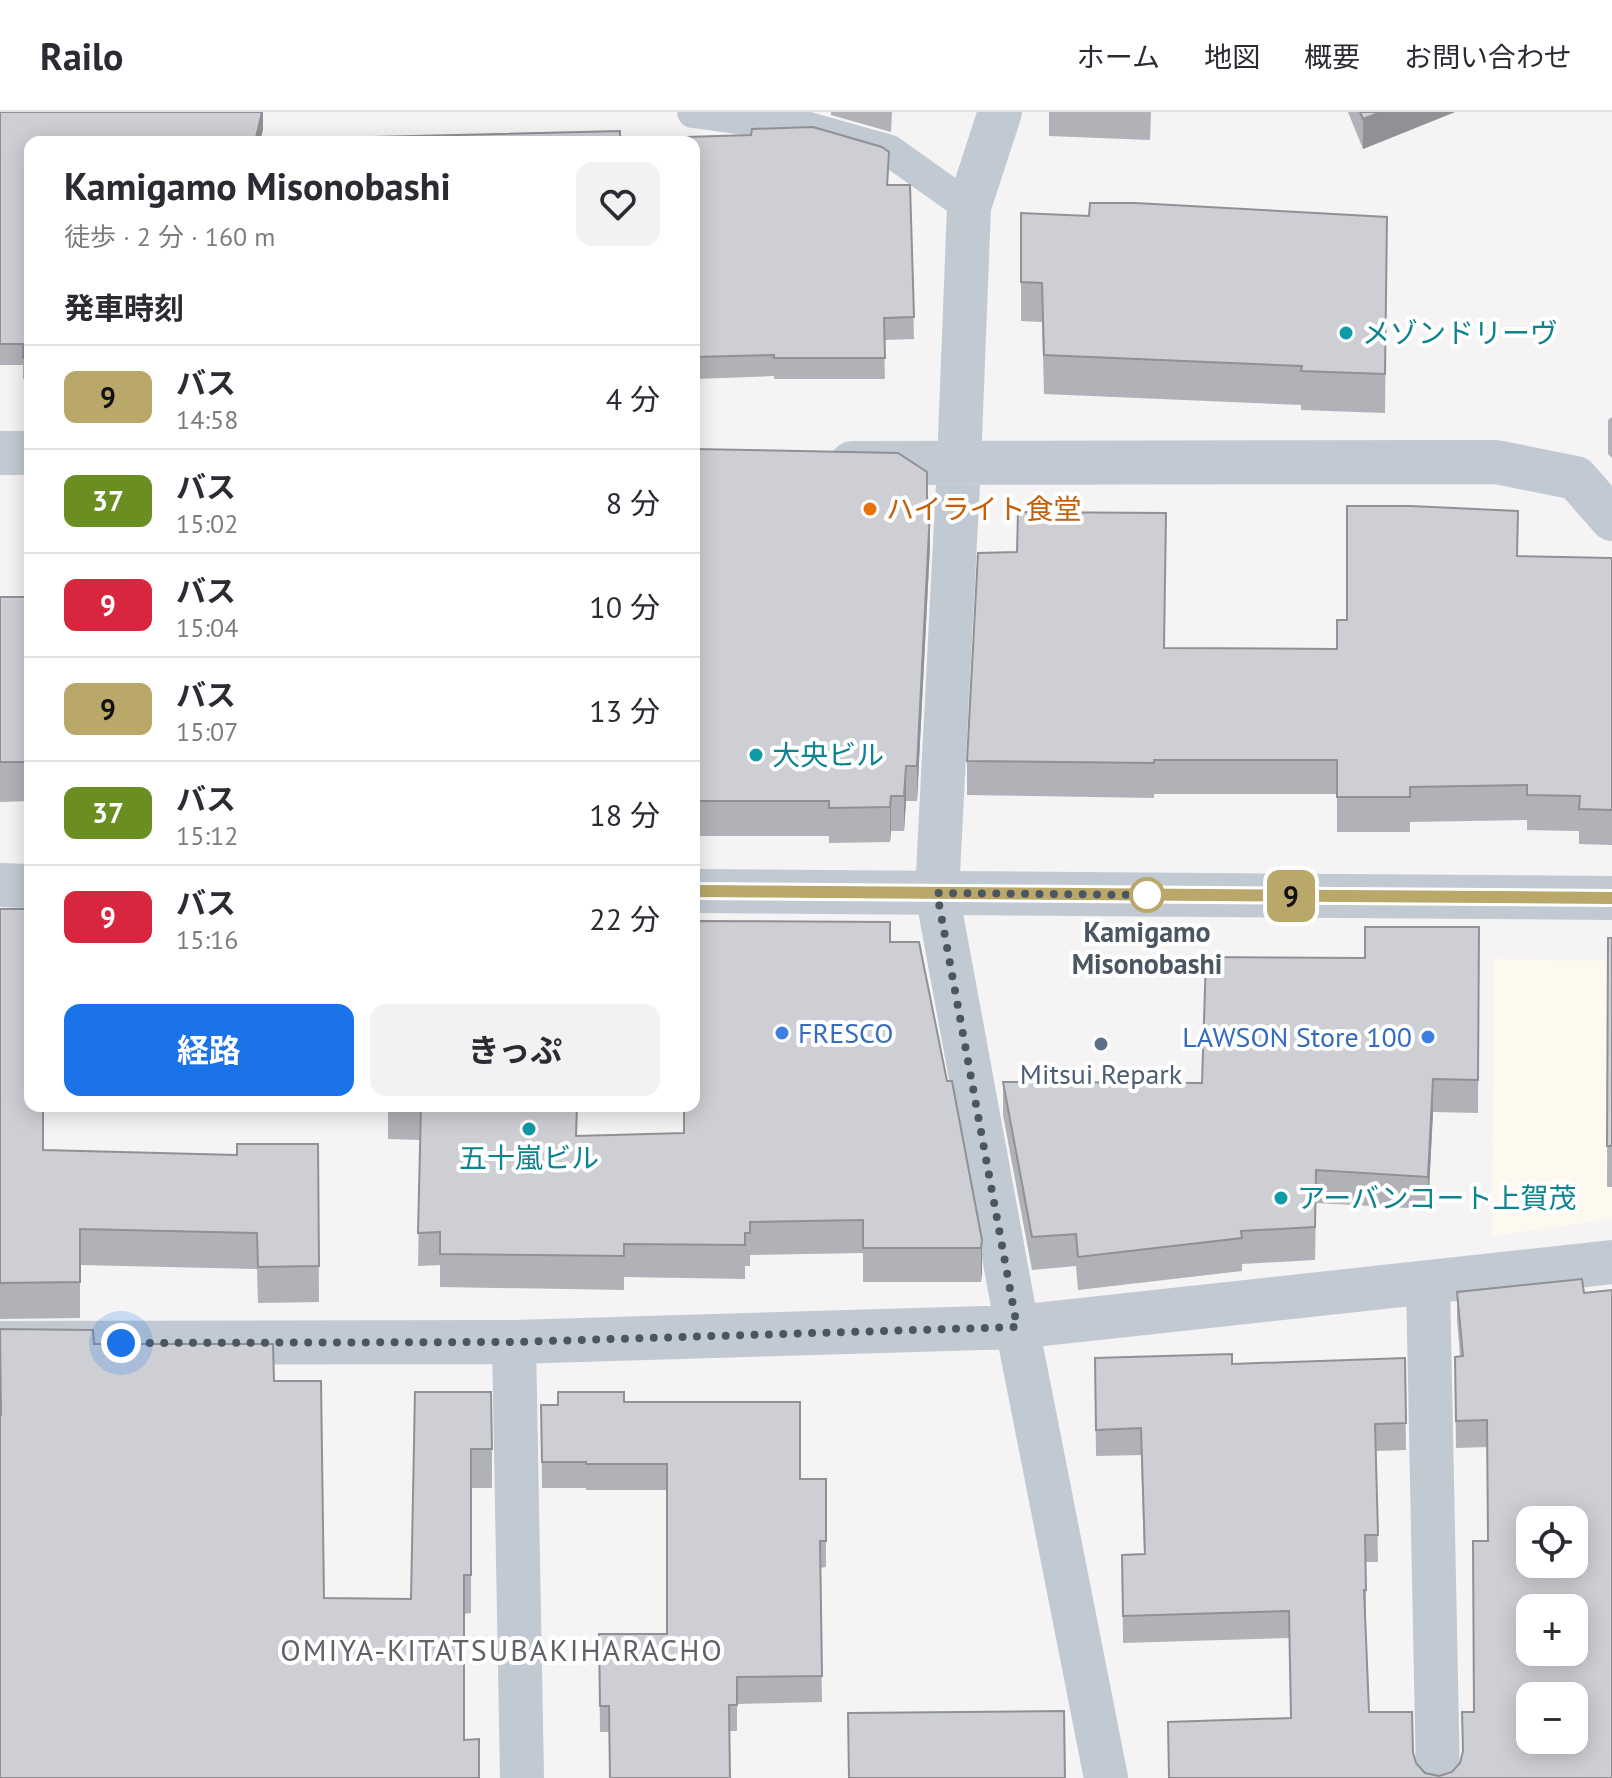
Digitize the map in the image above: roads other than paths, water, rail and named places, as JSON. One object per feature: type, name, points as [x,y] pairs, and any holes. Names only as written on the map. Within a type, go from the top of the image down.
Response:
[{"type":"street","points":[[1000,112],[969,207],[937,893],[1017,1327],[1106,1778]]},
{"type":"street","points":[[0,453],[24,453]]},
{"type":"street","points":[[819,462],[1496,462],[1576,478],[1612,519]]},
{"type":"street","points":[[0,885],[24,886]]},
{"type":"street","points":[[700,891],[1612,898]]},
{"type":"street","points":[[0,1343],[514,1342],[1017,1327],[1612,1262]]},
{"type":"street","points":[[1428,1282],[1438,1778]]},
{"type":"street","points":[[514,1342],[522,1778]]},
{"type":"lane","points":[[693,112],[805,127],[890,151],[969,207]]},
{"type":"place","name":"メゾンドリーヴ","points":[[1346,333]]},
{"type":"place","name":"ハイライト食堂","points":[[870,509]]},
{"type":"place","name":"大央ビル","points":[[756,755]]},
{"type":"place","name":"Kamigamo Misonobashi","points":[[1147,895]]},
{"type":"place","name":"FRESCO","points":[[782,1033]]},
{"type":"place","name":"LAWSON Store 100","points":[[1428,1037]]},
{"type":"place","name":"Mitsui Repark","points":[[1101,1044]]},
{"type":"place","name":"五十嵐ビル","points":[[529,1129]]},
{"type":"place","name":"アーバンコート上賀茂","points":[[1281,1198]]},
{"type":"district","name":"OMIYA-KITATSUBAKIHARACHO","points":[[502,1651]]}]
